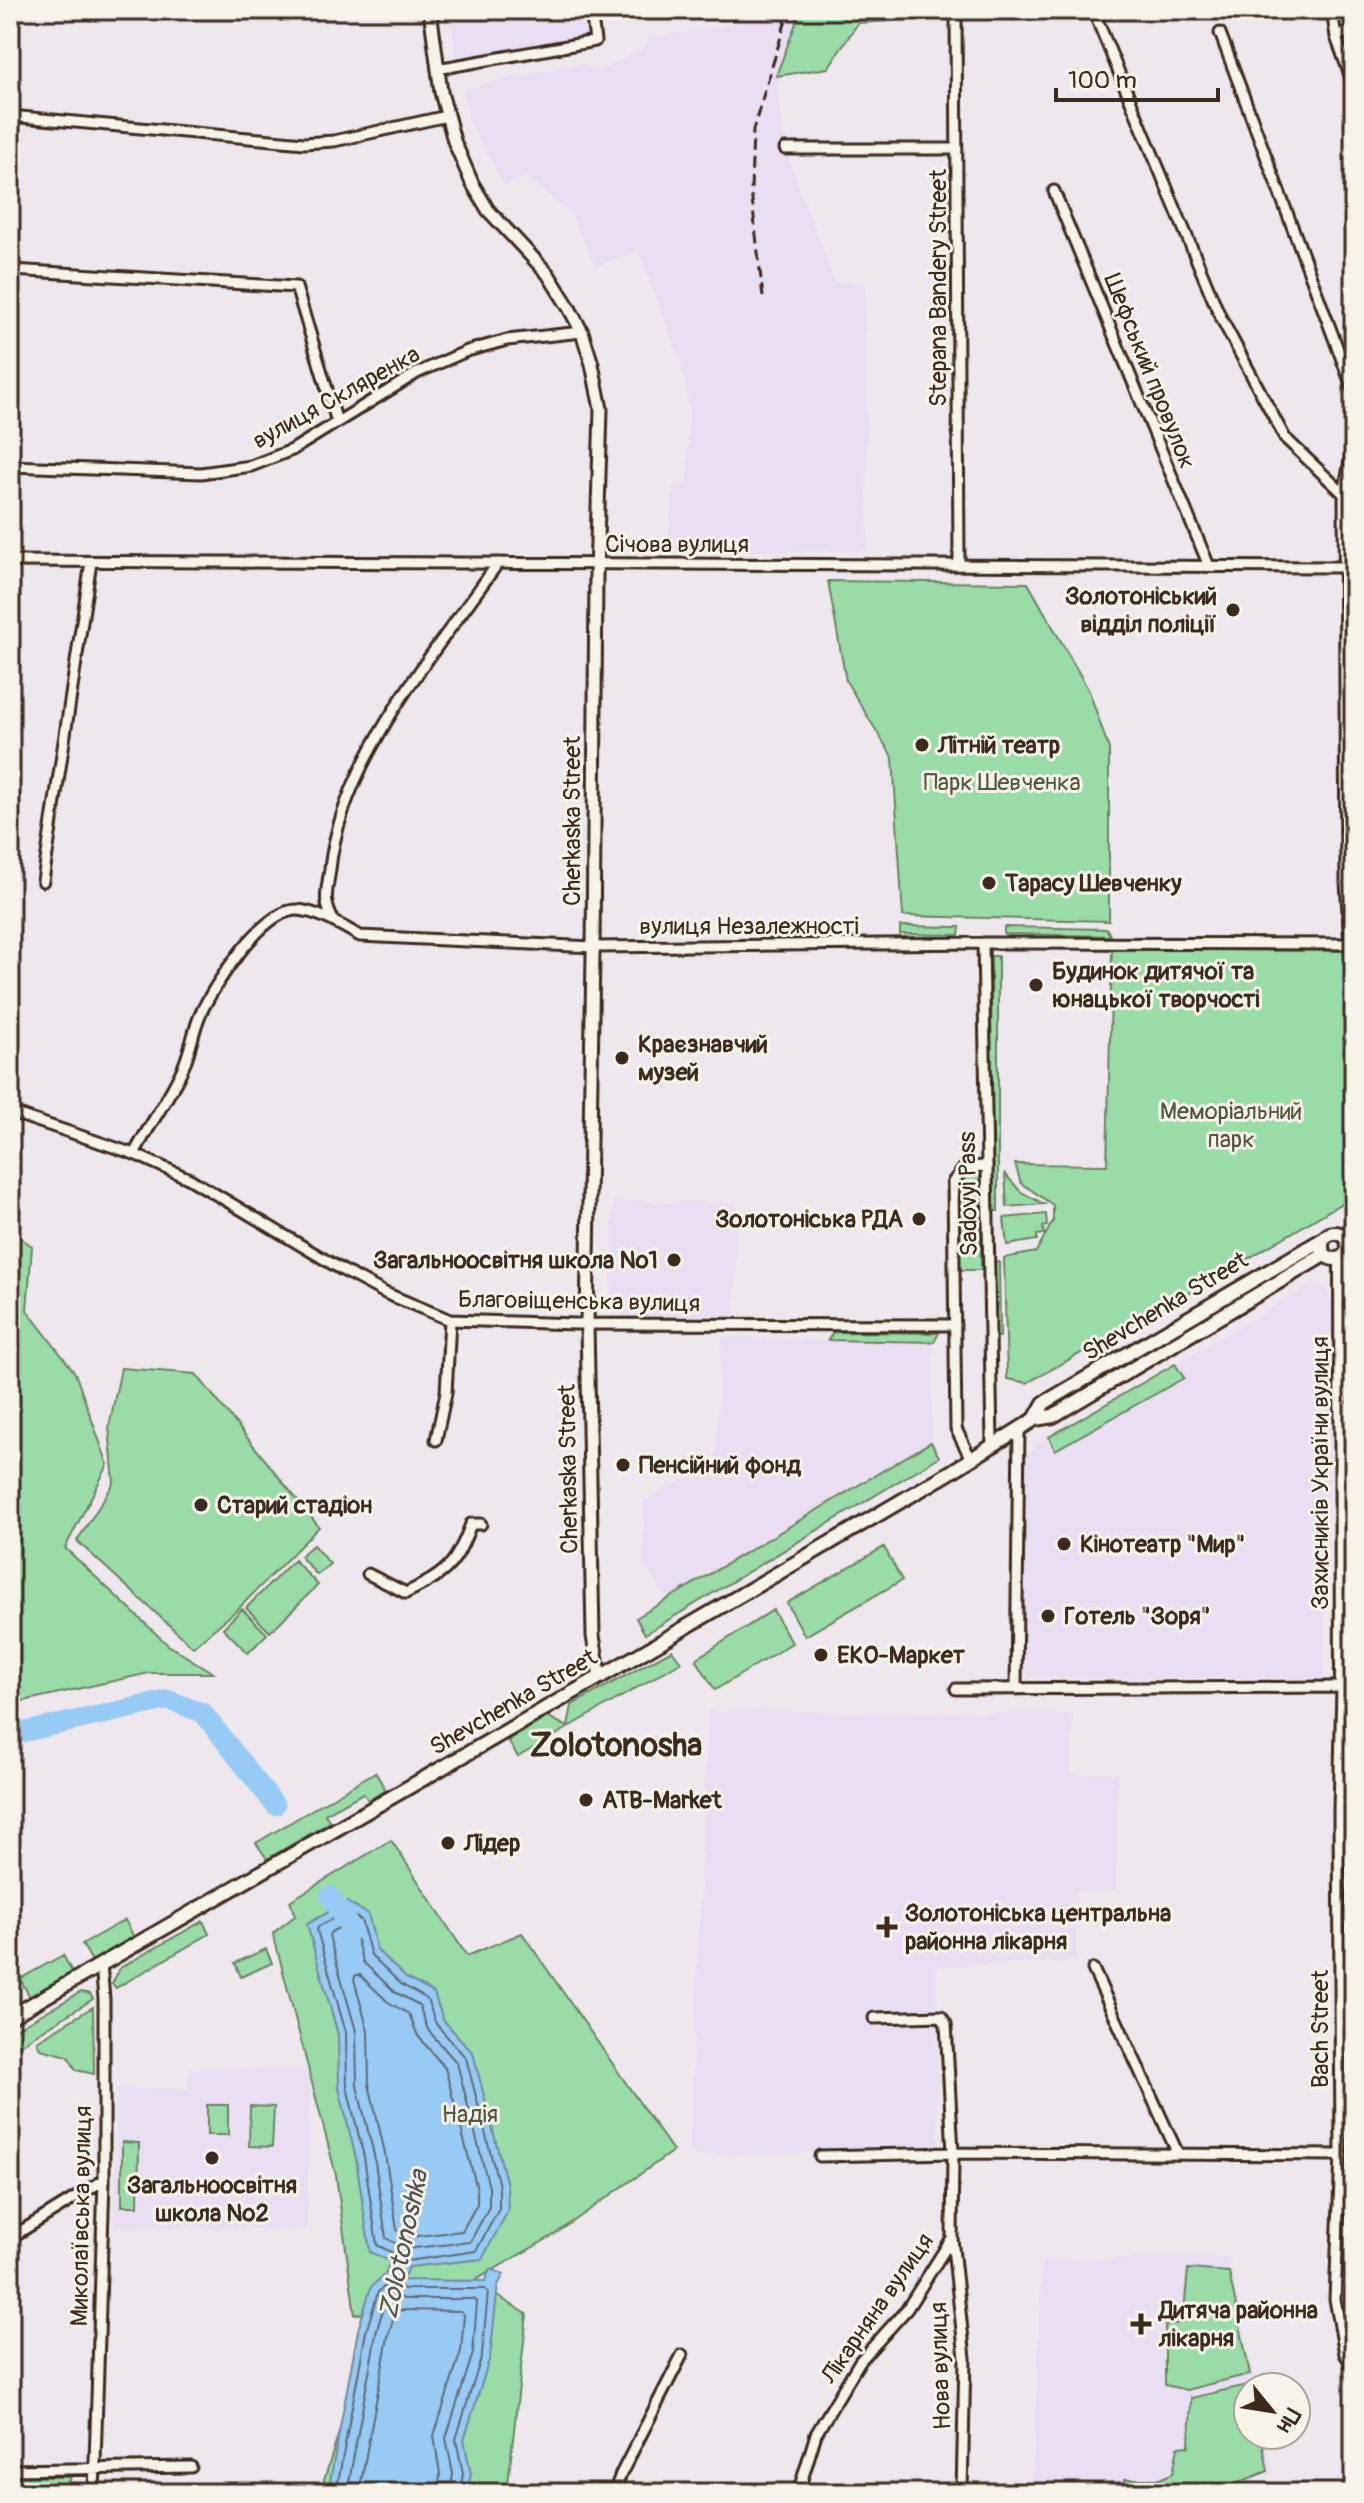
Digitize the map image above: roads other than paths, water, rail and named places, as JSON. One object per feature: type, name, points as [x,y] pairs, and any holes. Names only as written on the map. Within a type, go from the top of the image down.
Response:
[{"type":"main road","points":[[1337,1233],[1349,1233],[1349,1248],[1341,1259],[1324,1255],[1322,1246],[1325,1238],[1337,1233]]},
{"type":"main road","name":"Shevchenka Street","points":[[1035,1419],[1044,1403],[1325,1238]]},
{"type":"main road","name":"Shevchenka Street","points":[[10,2017],[600,1677],[1035,1419],[1053,1416],[1324,1255]]},
{"type":"main road","name":"Захисників України вулиця","points":[[1341,1259],[1348,1687]]},
{"type":"street","name":"Cherkaska Street","points":[[430,10],[437,69],[454,141],[472,183],[488,210],[548,274],[582,332],[601,409],[587,1324],[593,1636],[600,1677]]},
{"type":"street","points":[[437,69],[595,41],[591,10]]},
{"type":"street","name":"Stepana Bandery Street","points":[[956,10],[959,565]]},
{"type":"street","points":[[1093,10],[1220,316],[1285,438],[1344,494]]},
{"type":"street","points":[[1332,10],[1336,37],[1354,86]]},
{"type":"street","points":[[1336,37],[1354,30]]},
{"type":"street","points":[[1220,33],[1354,392]]},
{"type":"street","points":[[10,116],[304,143],[334,141],[447,116]]},
{"type":"street","points":[[785,149],[957,149]]},
{"type":"street","name":"Шефський провулок","points":[[1054,191],[1209,566]]},
{"type":"street","points":[[12,270],[296,287],[337,422]]},
{"type":"street","name":"вулиця Скляренка","points":[[10,466],[201,473],[251,466],[292,450],[417,373],[467,351],[507,340],[582,332]]},
{"type":"street","points":[[1352,944],[1346,882],[1344,494],[1354,438]]},
{"type":"street","name":"Січова вулиця","points":[[10,561],[1344,567]]},
{"type":"street","points":[[43,881],[91,562]]},
{"type":"street","points":[[334,922],[326,906],[331,853],[345,800],[411,683],[498,563]]},
{"type":"street","name":"вулиця Незалежності","points":[[134,1154],[182,1072],[200,1015],[221,980],[260,930],[276,915],[297,910],[334,922],[360,936],[593,947],[983,943],[1352,944]]},
{"type":"street","name":"Sadovyi Pass","points":[[983,943],[992,1445]]},
{"type":"street","name":"Благовіщенська вулиця","points":[[10,1112],[134,1154],[190,1179],[380,1291],[450,1320],[587,1324],[955,1325]]},
{"type":"street","points":[[971,1459],[956,1429],[953,1182],[965,1167],[987,1166]]},
{"type":"street","points":[[436,1440],[446,1393],[450,1320]]},
{"type":"street","points":[[1016,1688],[1019,1429]]},
{"type":"street","points":[[368,1574],[406,1593],[441,1576],[460,1553],[471,1524],[481,1524]]},
{"type":"street","points":[[956,1689],[1348,1687]]},
{"type":"street","name":"Bach Street","points":[[1348,1687],[1339,1899],[1341,2155],[1335,2299],[1345,2354],[1354,2368]]},
{"type":"street","name":"Миколаївська вулиця","points":[[94,2493],[104,2180],[104,1999],[101,1964]]},
{"type":"street","points":[[1093,1969],[1178,2154]]},
{"type":"street","name":"Лікарняна вулиця","points":[[798,2493],[816,2434],[845,2385],[860,2361],[907,2309],[952,2238],[953,2153],[946,2024],[941,2016],[874,2018]]},
{"type":"street","points":[[820,2156],[953,2153],[1341,2155]]},
{"type":"street","points":[[10,2238],[104,2180]]},
{"type":"street","points":[[1340,2206],[1354,2212]]},
{"type":"street","name":"Нова вулиця","points":[[952,2238],[965,2358],[962,2493]]},
{"type":"street","points":[[614,2493],[682,2355]]},
{"type":"street","points":[[10,2470],[191,2467]]},
{"type":"water","points":[[347,1902],[368,1914],[377,1950],[406,1978],[434,1993],[443,2020],[473,2053],[507,2185],[508,2211],[482,2259],[409,2267],[402,2280],[485,2281],[490,2269],[504,2274],[498,2285],[490,2357],[464,2440],[471,2474],[467,2493],[328,2493],[358,2330],[371,2287],[385,2274],[390,2261],[370,2252],[356,2159],[339,2088],[338,2035],[307,1924]]},
{"type":"waterway","name":"Zolotonoshka","points":[[10,1735],[168,1700],[203,1713],[275,1805]]},
{"type":"waterway","name":"Zolotonoshka","points":[[330,1896],[352,1930]]},
{"type":"railway","points":[[763,297],[751,191],[753,130],[789,10]]},
{"type":"place","name":"Золотоніський відділ поліції","points":[[1233,610]]},
{"type":"place","name":"Літній театр","points":[[922,745]]},
{"type":"place","name":"Тарасу Шевченку","points":[[989,883]]},
{"type":"place","name":"Будинок дитячої та юнацької творчості","points":[[1036,985]]},
{"type":"place","name":"Краєзнавчий музей","points":[[622,1058]]},
{"type":"place","name":"Золотоніська РДА","points":[[919,1219]]},
{"type":"place","name":"Загальноосвітня школа №1","points":[[674,1260]]},
{"type":"place","name":"Пенсійний фонд","points":[[623,1465]]},
{"type":"place","name":"Старий стадіон","points":[[201,1505]]},
{"type":"place","name":"Кінотеатр \"Мир\"","points":[[1064,1544]]},
{"type":"place","name":"Готель \"Зоря\"","points":[[1048,1616]]},
{"type":"place","name":"ЕКО-Маркет","points":[[821,1655]]},
{"type":"place","name":"ATB-Market","points":[[586,1800]]},
{"type":"place","name":"Лідер","points":[[448,1843]]},
{"type":"place","name":"Золотоніська центральна районна лікарня","points":[[887,1927]]},
{"type":"place","name":"Загальноосвітня школа №2","points":[[212,2158]]},
{"type":"place","name":"Дитяча районна лікарня","points":[[1141,2324]]},
{"type":"district","name":"Zolotonosha","points":[[616,1745]]},
{"type":"park label","name":"Парк Шевченка","points":[[1002,782]]},
{"type":"park label","name":"Меморіальний парк","points":[[1231,1125]]},
{"type":"park label","name":"Надія","points":[[470,2114]]}]
